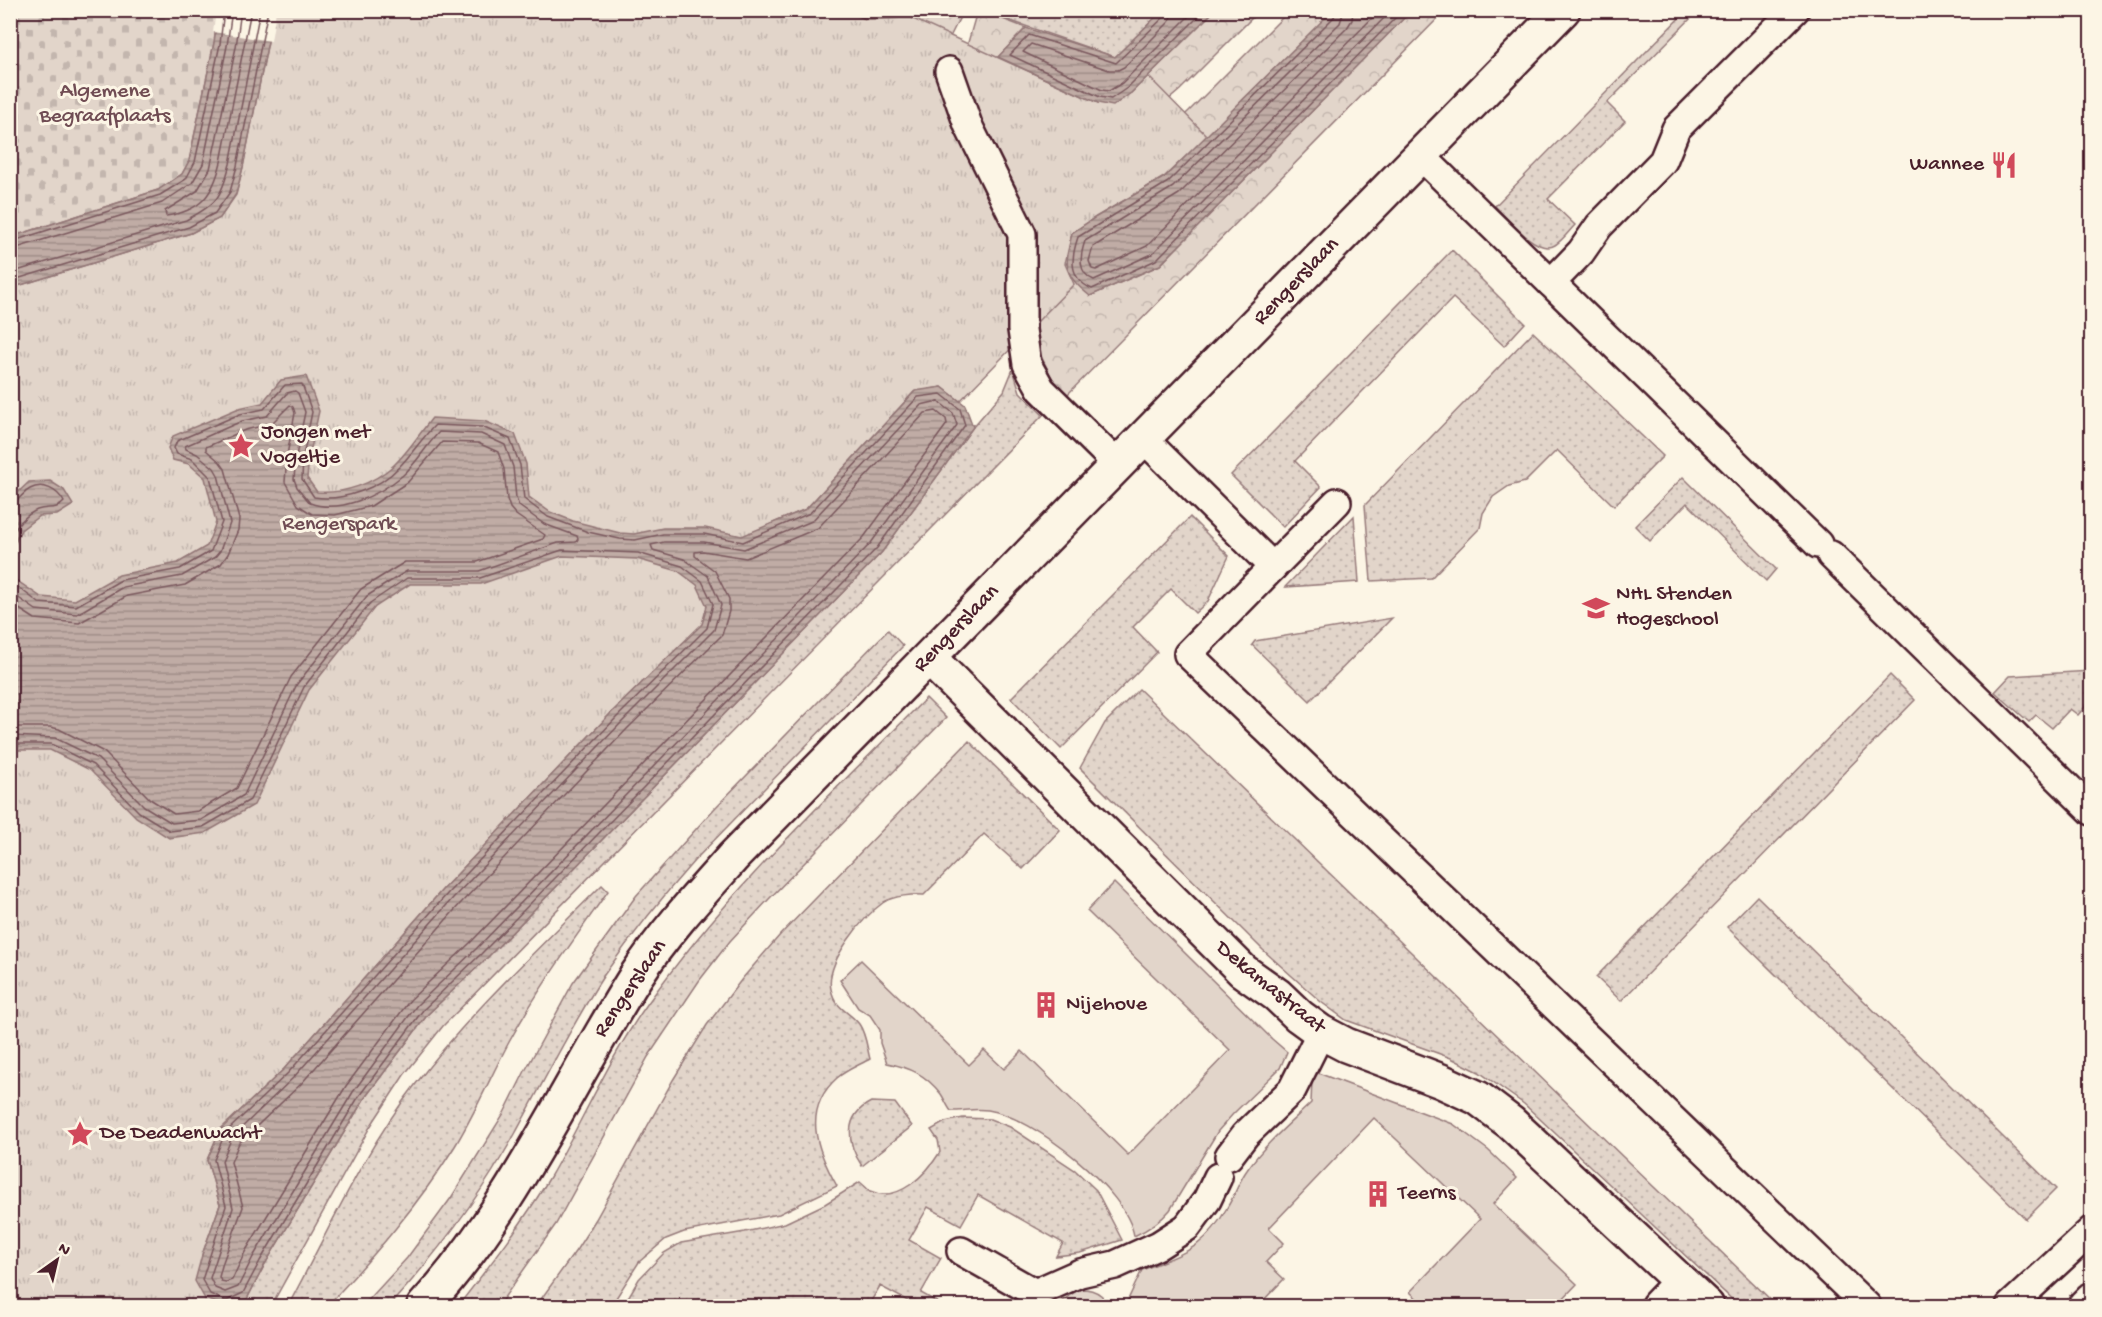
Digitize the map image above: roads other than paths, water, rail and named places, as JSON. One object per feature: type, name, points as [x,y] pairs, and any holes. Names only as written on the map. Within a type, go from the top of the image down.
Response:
[{"type":"street","name":"Rengerslaan","points":[[424,1306],[473,1247],[519,1178],[591,1050],[638,973],[684,913],[734,856],[1563,10]]},
{"type":"street","name":"Dekamastraat","points":[[929,658],[1243,971],[1277,995],[1299,1016],[1321,1032],[1346,1045],[1441,1081],[1478,1098],[1511,1123],[1707,1306]]},
{"type":"street","points":[[1658,1306],[1681,1282]]},
{"type":"street","points":[[2085,1306],[2091,1299]]},
{"type":"lane","points":[[1551,283],[1581,252],[1599,226],[1663,162],[1677,129],[1794,10]]},
{"type":"lane","points":[[949,71],[968,125],[1022,234],[1022,330],[1026,364],[1041,389],[1118,465]]},
{"type":"lane","points":[[1420,156],[2091,811]]},
{"type":"lane","points":[[1144,439],[1273,567]]},
{"type":"lane","points":[[1337,502],[1188,654],[1867,1306]]},
{"type":"lane","points":[[961,1251],[1035,1293],[1080,1273],[1115,1265],[1159,1245],[1187,1227],[1207,1200],[1223,1167],[1245,1135],[1292,1090],[1321,1032]]},
{"type":"lane","points":[[2010,1306],[2091,1230]]},
{"type":"water","points":[[1333,10],[1411,11],[1160,265],[1090,296],[1074,282],[1067,262],[1072,233],[1165,177]]},
{"type":"water","points":[[218,11],[274,11],[236,194],[220,218],[191,233],[11,288],[11,237],[158,190],[182,174],[189,161],[214,43]]},
{"type":"water","points":[[846,11],[910,11],[911,18],[866,19]]},
{"type":"water","points":[[1162,11],[1214,11],[1131,93],[1113,106],[1098,103],[998,57],[1026,28],[1115,57]]},
{"type":"water","points":[[306,376],[319,411],[307,478],[317,492],[348,489],[377,478],[399,460],[432,418],[484,421],[515,434],[526,464],[529,497],[550,512],[573,521],[620,533],[634,534],[663,528],[705,528],[742,536],[806,509],[915,391],[942,387],[965,405],[973,427],[882,552],[486,959],[428,1014],[364,1099],[265,1264],[247,1299],[225,1306],[205,1299],[195,1281],[220,1205],[207,1160],[220,1130],[284,1069],[443,889],[611,713],[702,624],[707,606],[697,585],[678,571],[637,559],[562,556],[481,584],[410,584],[375,607],[309,690],[254,805],[205,833],[169,838],[136,817],[90,770],[50,750],[11,750],[11,561],[16,580],[41,597],[75,600],[119,575],[178,563],[207,546],[216,522],[205,478],[189,464],[173,460],[168,448],[173,436],[239,408],[262,403],[281,380]]},
{"type":"water","points":[[50,481],[64,490],[73,505],[57,515],[39,516],[21,530],[13,547],[11,561],[11,499],[29,482]]},
{"type":"place","name":"Wannee","points":[[2004,165]]},
{"type":"place","name":"Jongen met Vogeltje","points":[[241,446]]},
{"type":"place","name":"NHL Stenden Hogeschool","points":[[1596,608]]},
{"type":"place","name":"Nijehove","points":[[1046,1005]]},
{"type":"place","name":"De Deadenwacht","points":[[80,1134]]},
{"type":"place","name":"Teerns","points":[[1378,1194]]},
{"type":"park label","name":"Algemene Begraafplaats","points":[[105,104]]},
{"type":"park label","name":"Rengerspark","points":[[339,525]]}]
